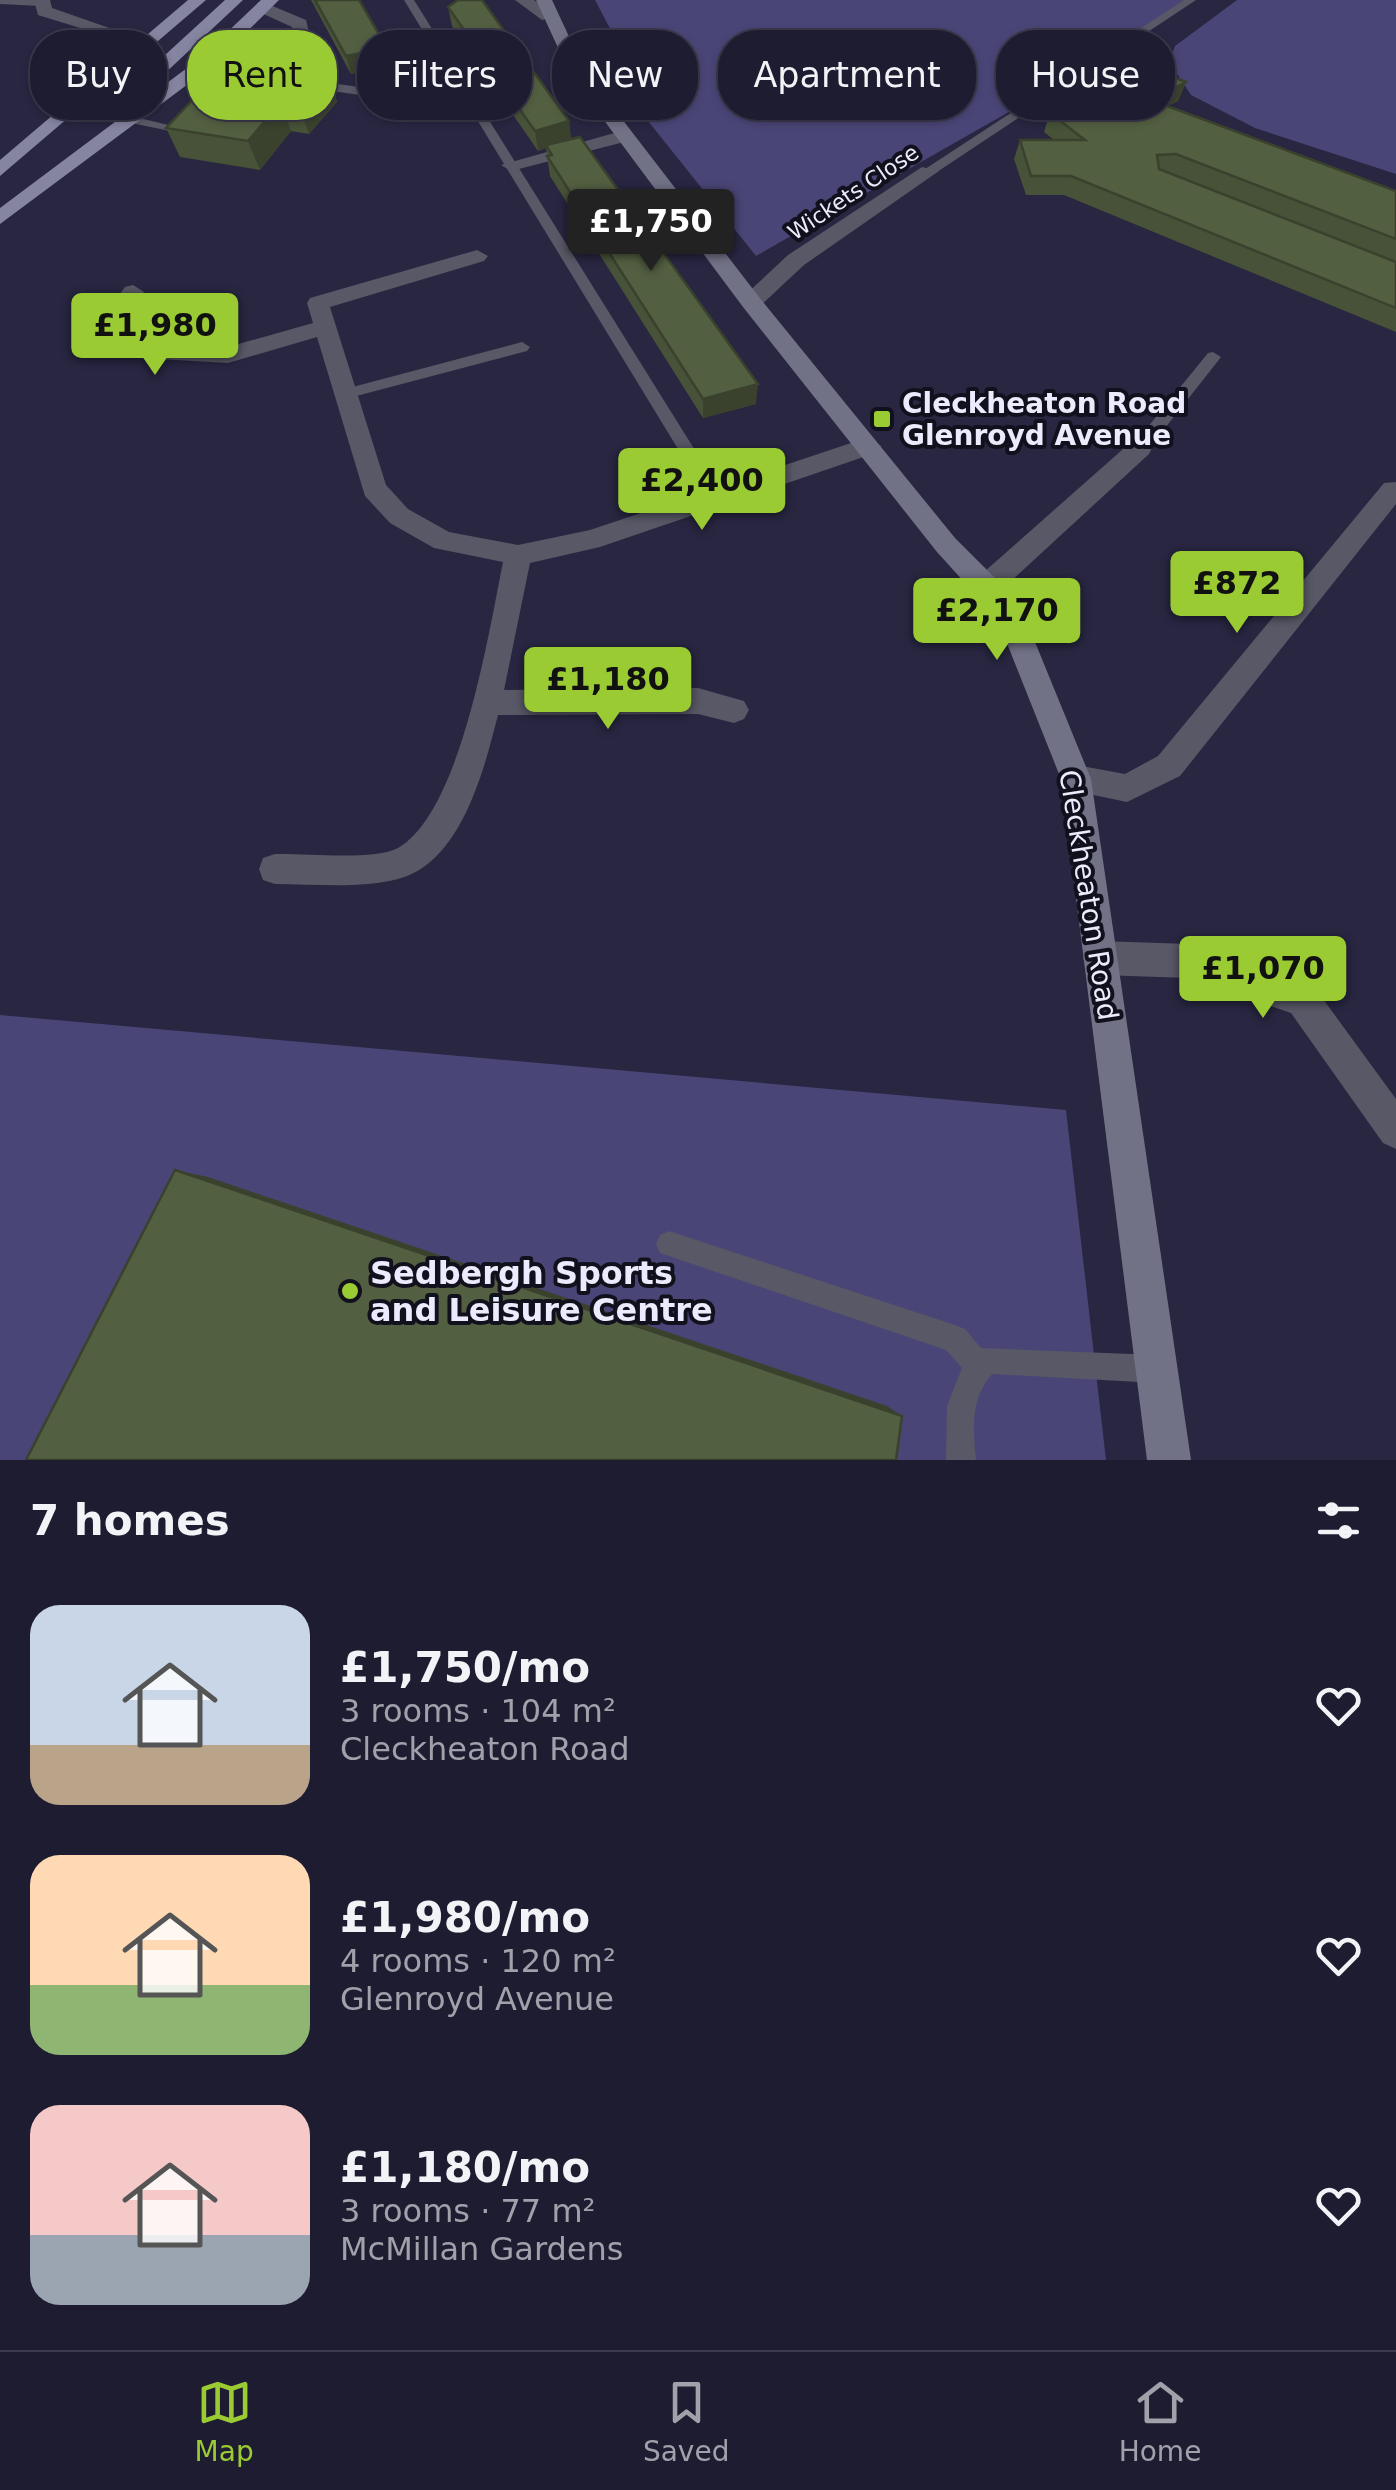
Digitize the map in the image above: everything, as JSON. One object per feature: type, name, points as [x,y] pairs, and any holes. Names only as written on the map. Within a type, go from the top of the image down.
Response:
[{"type":"main road","points":[[142,30],[174,0]]},
{"type":"main road","points":[[161,30],[198,0]]},
{"type":"main road","points":[[167,70],[235,0]]},
{"type":"main road","points":[[240,30],[267,4]]},
{"type":"main road","points":[[0,169],[53,120]]},
{"type":"main road","points":[[0,218],[117,120]]},
{"type":"street","points":[[41,2],[44,10],[105,30]]},
{"type":"street","points":[[267,4],[300,24],[302,30]]},
{"type":"street","name":"Cleckheaton Road","points":[[538,5],[577,72],[750,302],[946,546],[986,587],[1021,642],[1076,780],[1169,1460]]},
{"type":"street","points":[[511,165],[625,136]]},
{"type":"street","name":"Wickets Close","points":[[750,302],[796,260],[929,171]]},
{"type":"street","points":[[477,256],[318,303],[374,489],[399,516],[443,541],[518,554],[591,540],[869,446]]},
{"type":"street","points":[[133,292],[96,342],[159,352],[228,355],[326,327]]},
{"type":"street","points":[[986,587],[1140,448]]},
{"type":"street","points":[[1076,780],[1127,788],[1169,766],[1393,490]]},
{"type":"street","points":[[276,869],[400,864],[424,851],[443,827],[488,703],[518,554]]},
{"type":"street","points":[[488,703],[698,702],[734,710]]},
{"type":"street","points":[[1100,958],[1189,960],[1303,1000],[1396,1130]]},
{"type":"lane","points":[[409,0],[717,499]]},
{"type":"lane","name":"Wickets Close","points":[[929,171],[1191,0]]},
{"type":"lane","points":[[0,1],[41,2]]},
{"type":"lane","points":[[136,120],[175,128]]},
{"type":"lane","points":[[345,394],[522,347]]},
{"type":"lane","points":[[1140,448],[1214,357]]},
{"type":"lane","points":[[669,1244],[955,1339],[978,1367]]},
{"type":"lane","points":[[961,1460],[958,1423],[968,1378],[986,1360],[1157,1370]]},
{"type":"shaded area","points":[[595,0],[1190,0],[1144,30],[996,30],[996,119],[756,256],[647,120],[698,120],[698,30],[611,30]]},
{"type":"shaded area","points":[[1237,0],[1396,0],[1396,174],[1255,128],[1191,95],[1175,71],[1175,46]]},
{"type":"shaded area","points":[[0,1015],[1066,1110],[1106,1460],[0,1460]]},
{"type":"building","points":[[315,0],[359,0],[376,30],[357,30],[357,54],[346,56],[337,40],[337,30],[332,30]]},
{"type":"building","points":[[458,0],[482,0],[504,30],[464,30],[448,7]]},
{"type":"building","points":[[532,70],[552,97],[552,120],[569,121],[535,131],[527,120],[532,120]]},
{"type":"building","points":[[187,106],[187,120],[266,120],[248,141],[166,128]]},
{"type":"building","points":[[1175,109],[1396,191],[1396,239],[1176,154],[1157,155],[1159,169],[1396,262],[1396,308],[1071,176],[1031,176],[1020,140],[1085,140],[1059,120],[1175,120]]},
{"type":"building","points":[[580,137],[758,384],[703,399],[547,156],[552,155],[546,145]]},
{"type":"building","name":"Sedbergh Sports and Leisure Centre","points":[[175,1170],[902,1416],[896,1460],[26,1460]]},
{"type":"place","name":"Cleckheaton Road Glenroyd Avenue","points":[[882,419]]},
{"type":"place","name":"Sedbergh Sports and Leisure Centre","points":[[350,1291]]}]
